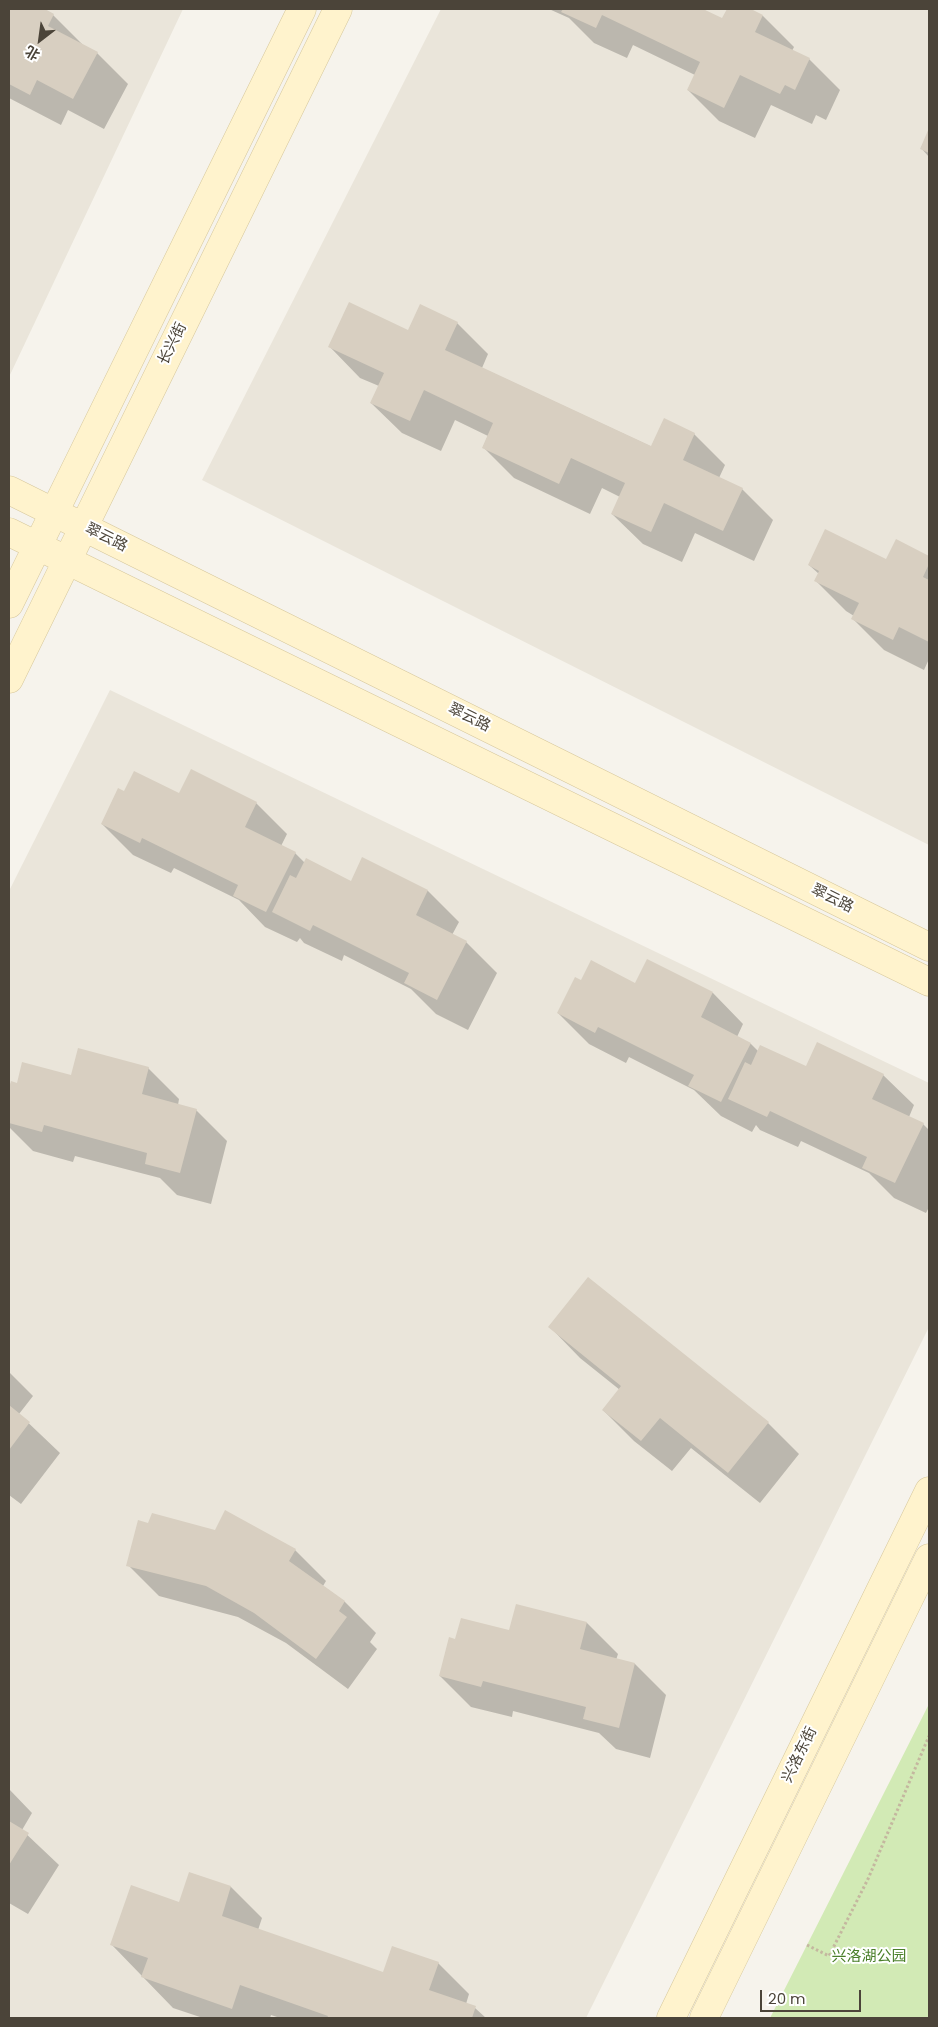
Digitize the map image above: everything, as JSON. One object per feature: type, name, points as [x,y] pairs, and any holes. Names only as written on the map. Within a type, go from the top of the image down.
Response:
[{"type":"street","points":[[9,604],[302,9]]},
{"type":"street","name":"长兴街","points":[[9,679],[338,9]]},
{"type":"street","name":"翠云路","points":[[9,490],[929,947]]},
{"type":"street","points":[[9,532],[929,982]]},
{"type":"street","name":"兴洛东街","points":[[672,2018],[929,1491]]},
{"type":"street","name":"兴洛东街","points":[[704,2018],[929,1558]]},
{"type":"path","points":[[807,1945],[829,1956],[868,1879],[929,1736]]},
{"type":"shaded area","points":[[9,9],[183,9],[9,377]]},
{"type":"shaded area","points":[[441,9],[929,9],[929,845],[202,480]]},
{"type":"shaded area","points":[[110,690],[929,1083],[929,1327],[586,2018],[9,2018],[9,891]]},
{"type":"green space","name":"兴洛湖公园","points":[[929,1704],[929,2018],[770,2018],[807,1945]]},
{"type":"building","points":[[45,9],[54,14],[48,26],[98,52],[73,99],[37,80],[30,95],[9,84],[9,10]]},
{"type":"building","points":[[563,9],[703,9],[722,18],[727,9],[751,9],[763,15],[755,32],[810,58],[795,90],[785,85],[780,94],[740,75],[724,108],[687,90],[700,62],[602,15],[596,28],[561,12]]},
{"type":"building","points":[[929,128],[929,153],[920,149]]},
{"type":"building","points":[[349,302],[408,330],[420,304],[458,322],[445,350],[651,446],[664,418],[695,433],[683,460],[743,488],[723,531],[664,503],[651,532],[611,514],[625,483],[571,458],[559,484],[482,448],[493,423],[424,390],[410,421],[370,403],[384,373],[328,347]]},
{"type":"building","points":[[825,529],[886,559],[896,539],[929,556],[929,564],[923,577],[929,580],[929,642],[899,627],[893,640],[851,619],[859,603],[814,581],[819,571],[808,565]]},
{"type":"building","points":[[191,769],[257,802],[245,827],[296,852],[266,912],[233,896],[238,885],[142,838],[140,843],[101,824],[118,788],[124,791],[134,771],[179,793]]},
{"type":"building","points":[[362,857],[428,890],[416,915],[467,941],[437,1000],[404,983],[409,973],[313,925],[310,931],[272,912],[290,875],[296,878],[306,858],[351,881]]},
{"type":"building","points":[[647,959],[713,992],[701,1017],[751,1043],[721,1102],[688,1086],[694,1075],[598,1027],[595,1033],[557,1013],[575,977],[581,980],[591,960],[635,983]]},
{"type":"building","points":[[817,1042],[884,1074],[872,1099],[924,1123],[895,1183],[862,1168],[867,1157],[770,1111],[767,1117],[728,1099],[745,1062],[751,1065],[760,1045],[806,1066]]},
{"type":"building","points":[[78,1048],[149,1067],[142,1094],[197,1109],[180,1173],[145,1164],[147,1153],[44,1125],[42,1132],[9,1123],[9,1088],[11,1081],[17,1083],[22,1062],[71,1075]]},
{"type":"building","points":[[588,1277],[769,1422],[728,1473],[660,1418],[641,1441],[602,1410],[621,1386],[548,1327]]},
{"type":"building","points":[[9,1405],[30,1422],[9,1450]]},
{"type":"building","points":[[225,1510],[296,1549],[289,1561],[345,1601],[339,1611],[347,1617],[316,1659],[254,1613],[206,1586],[126,1566],[138,1520],[148,1523],[152,1513],[215,1530]]},
{"type":"building","points":[[516,1604],[587,1622],[580,1649],[635,1663],[619,1728],[583,1719],[586,1707],[483,1681],[481,1687],[439,1676],[449,1637],[455,1639],[461,1618],[509,1630]]},
{"type":"building","points":[[9,1821],[29,1833],[9,1865]]},
{"type":"building","points":[[189,1872],[231,1886],[222,1916],[383,1972],[392,1946],[439,1962],[429,1990],[476,2006],[472,2018],[327,2018],[328,2016],[240,1985],[232,2009],[141,1977],[148,1958],[110,1945],[131,1885],[179,1902]]}]
